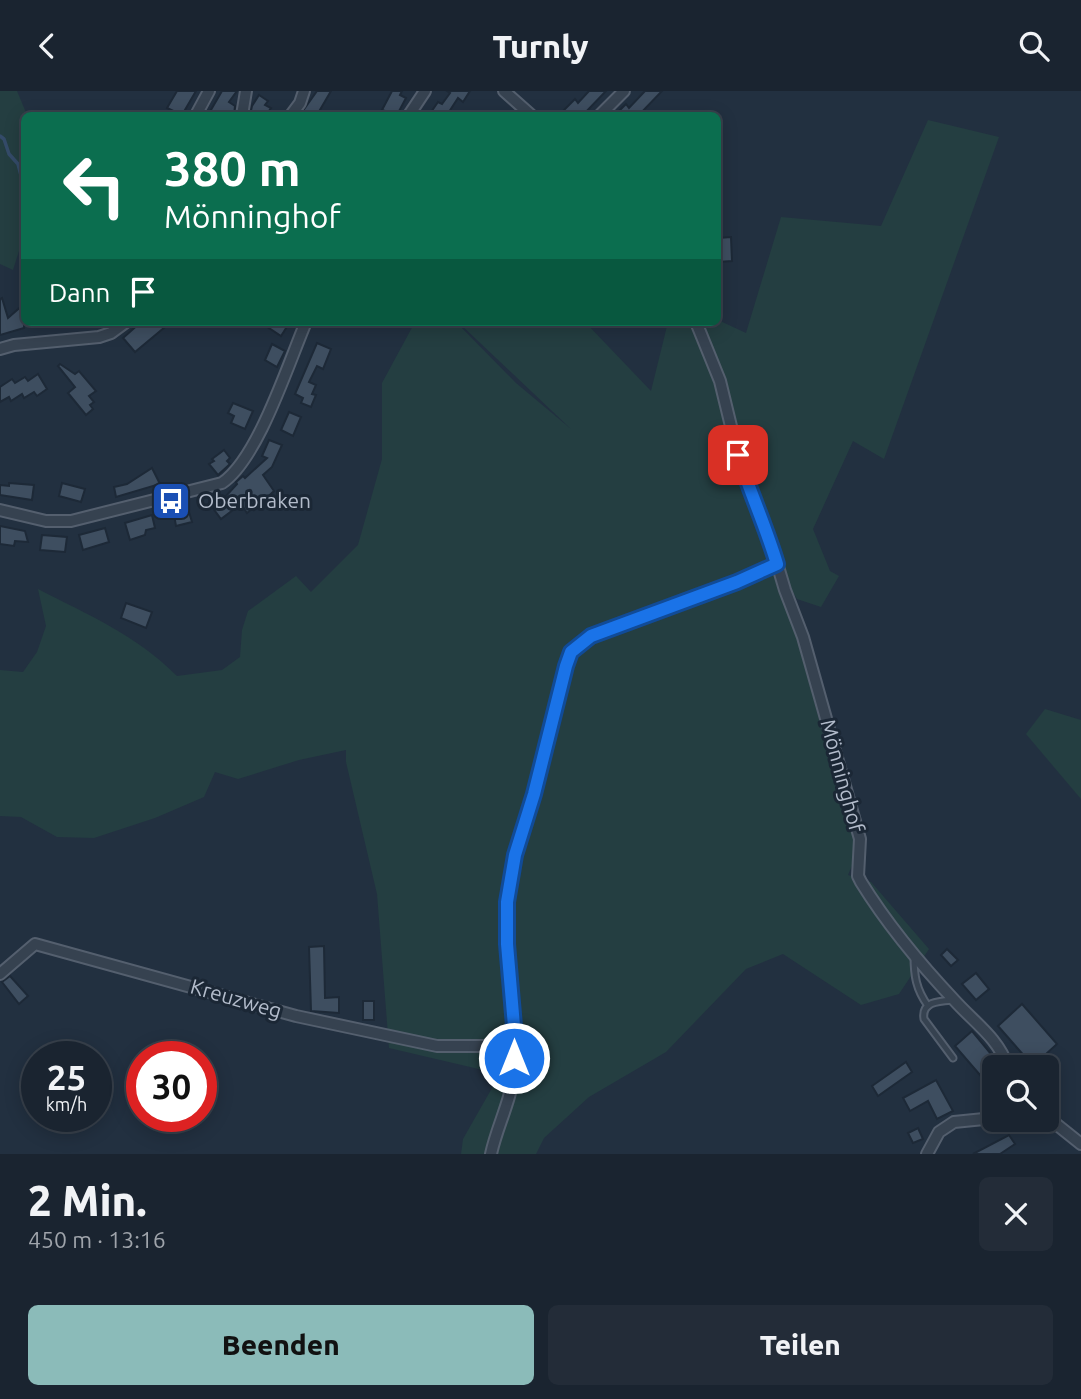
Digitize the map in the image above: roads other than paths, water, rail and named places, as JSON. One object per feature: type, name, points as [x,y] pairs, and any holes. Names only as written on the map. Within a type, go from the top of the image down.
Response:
[{"type":"street","points":[[198,112],[209,91]]},
{"type":"street","points":[[242,112],[246,91]]},
{"type":"street","points":[[293,112],[300,103],[303,91]]},
{"type":"street","points":[[412,112],[425,91]]},
{"type":"street","points":[[505,91],[528,112]]},
{"type":"street","points":[[603,112],[624,91]]},
{"type":"street","points":[[0,349],[14,345],[99,337],[121,326]]},
{"type":"street","points":[[0,510],[46,521],[71,521],[222,483],[231,477],[247,457],[304,326]]},
{"type":"street","name":"Mönninghof","points":[[698,326],[716,369],[752,498],[768,533],[803,637],[860,839],[859,876],[868,894],[914,951],[954,1000],[989,1034],[1004,1055]]},
{"type":"street","points":[[491,1154],[514,1073],[514,1026],[507,944],[507,902],[511,876],[571,652],[591,636],[737,582],[777,564]]},
{"type":"street","name":"Kreuzweg","points":[[0,974],[35,944],[296,1016],[437,1046],[486,1047]]},
{"type":"street","points":[[514,1026],[486,1047],[503,1055],[514,1073]]},
{"type":"street","points":[[927,1154],[939,1132],[954,1122],[982,1119]]},
{"type":"street","points":[[1059,1126],[1081,1144]]},
{"type":"lane","points":[[914,951],[914,977],[919,994],[928,1006]]},
{"type":"lane","points":[[953,1058],[924,1020],[924,1010],[928,1006],[954,1000]]},
{"type":"waterway","points":[[0,136],[4,139],[9,154],[18,164],[21,176]]},
{"type":"place","name":"Oberbraken","points":[[171,501]]}]
